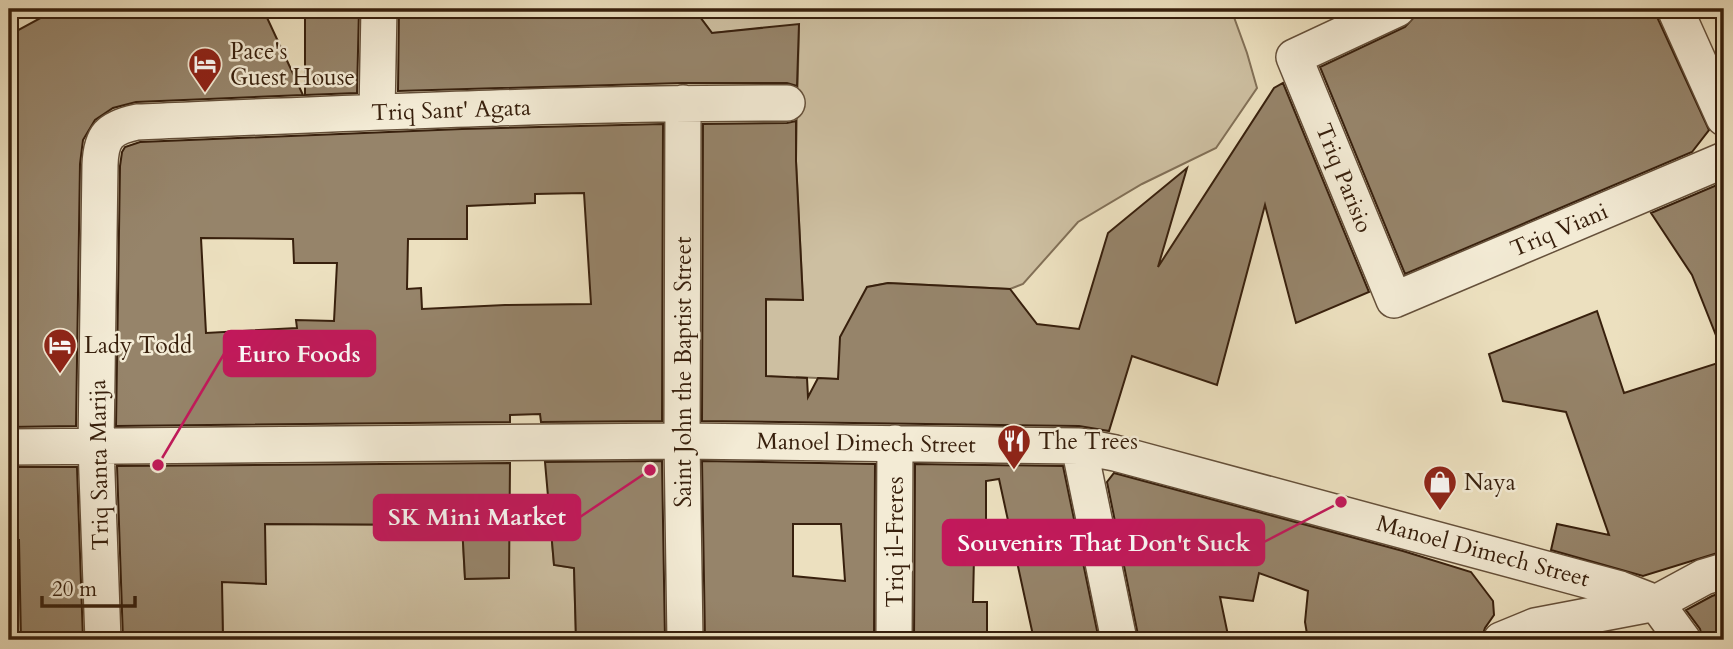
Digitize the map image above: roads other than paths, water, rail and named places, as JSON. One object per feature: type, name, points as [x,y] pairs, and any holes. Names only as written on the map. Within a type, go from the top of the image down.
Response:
[{"type":"street","points":[[377,112],[379,9]]},
{"type":"street","name":"Triq Parisio","points":[[1394,300],[1294,57],[1397,9]]},
{"type":"street","points":[[1675,9],[1724,118]]},
{"type":"street","name":"Triq Sant' Agata","points":[[116,127],[137,122],[377,112],[683,103],[787,103]]},
{"type":"street","name":"Saint John the Baptist Street","points":[[683,103],[682,441],[685,640]]},
{"type":"street","name":"Triq Santa Marija","points":[[103,640],[96,446],[101,145],[116,127]]},
{"type":"street","name":"Triq Viani","points":[[1394,300],[1724,160]]},
{"type":"street","name":"Manoel Dimech Street","points":[[9,447],[682,441],[1079,446],[1115,453],[1532,564],[1620,589],[1656,603]]},
{"type":"street","name":"Triq il-Freres","points":[[894,640],[895,443]]},
{"type":"street","points":[[1079,446],[1119,640]]},
{"type":"street","points":[[1501,640],[1535,626],[1656,603],[1704,577],[1724,570]]},
{"type":"street","points":[[1656,603],[1683,640]]},
{"type":"place","name":"Pace's Guest House","points":[[205,94]]},
{"type":"place","name":"Lady Todd","points":[[60,375]]},
{"type":"place","name":"Euro Foods","points":[[158,465]]},
{"type":"place","name":"SK Mini Market","points":[[650,470]]},
{"type":"place","name":"The Trees","points":[[1014,471]]},
{"type":"place","name":"Souvenirs That Don't Suck","points":[[1341,502]]},
{"type":"place","name":"Naya","points":[[1440,512]]}]
